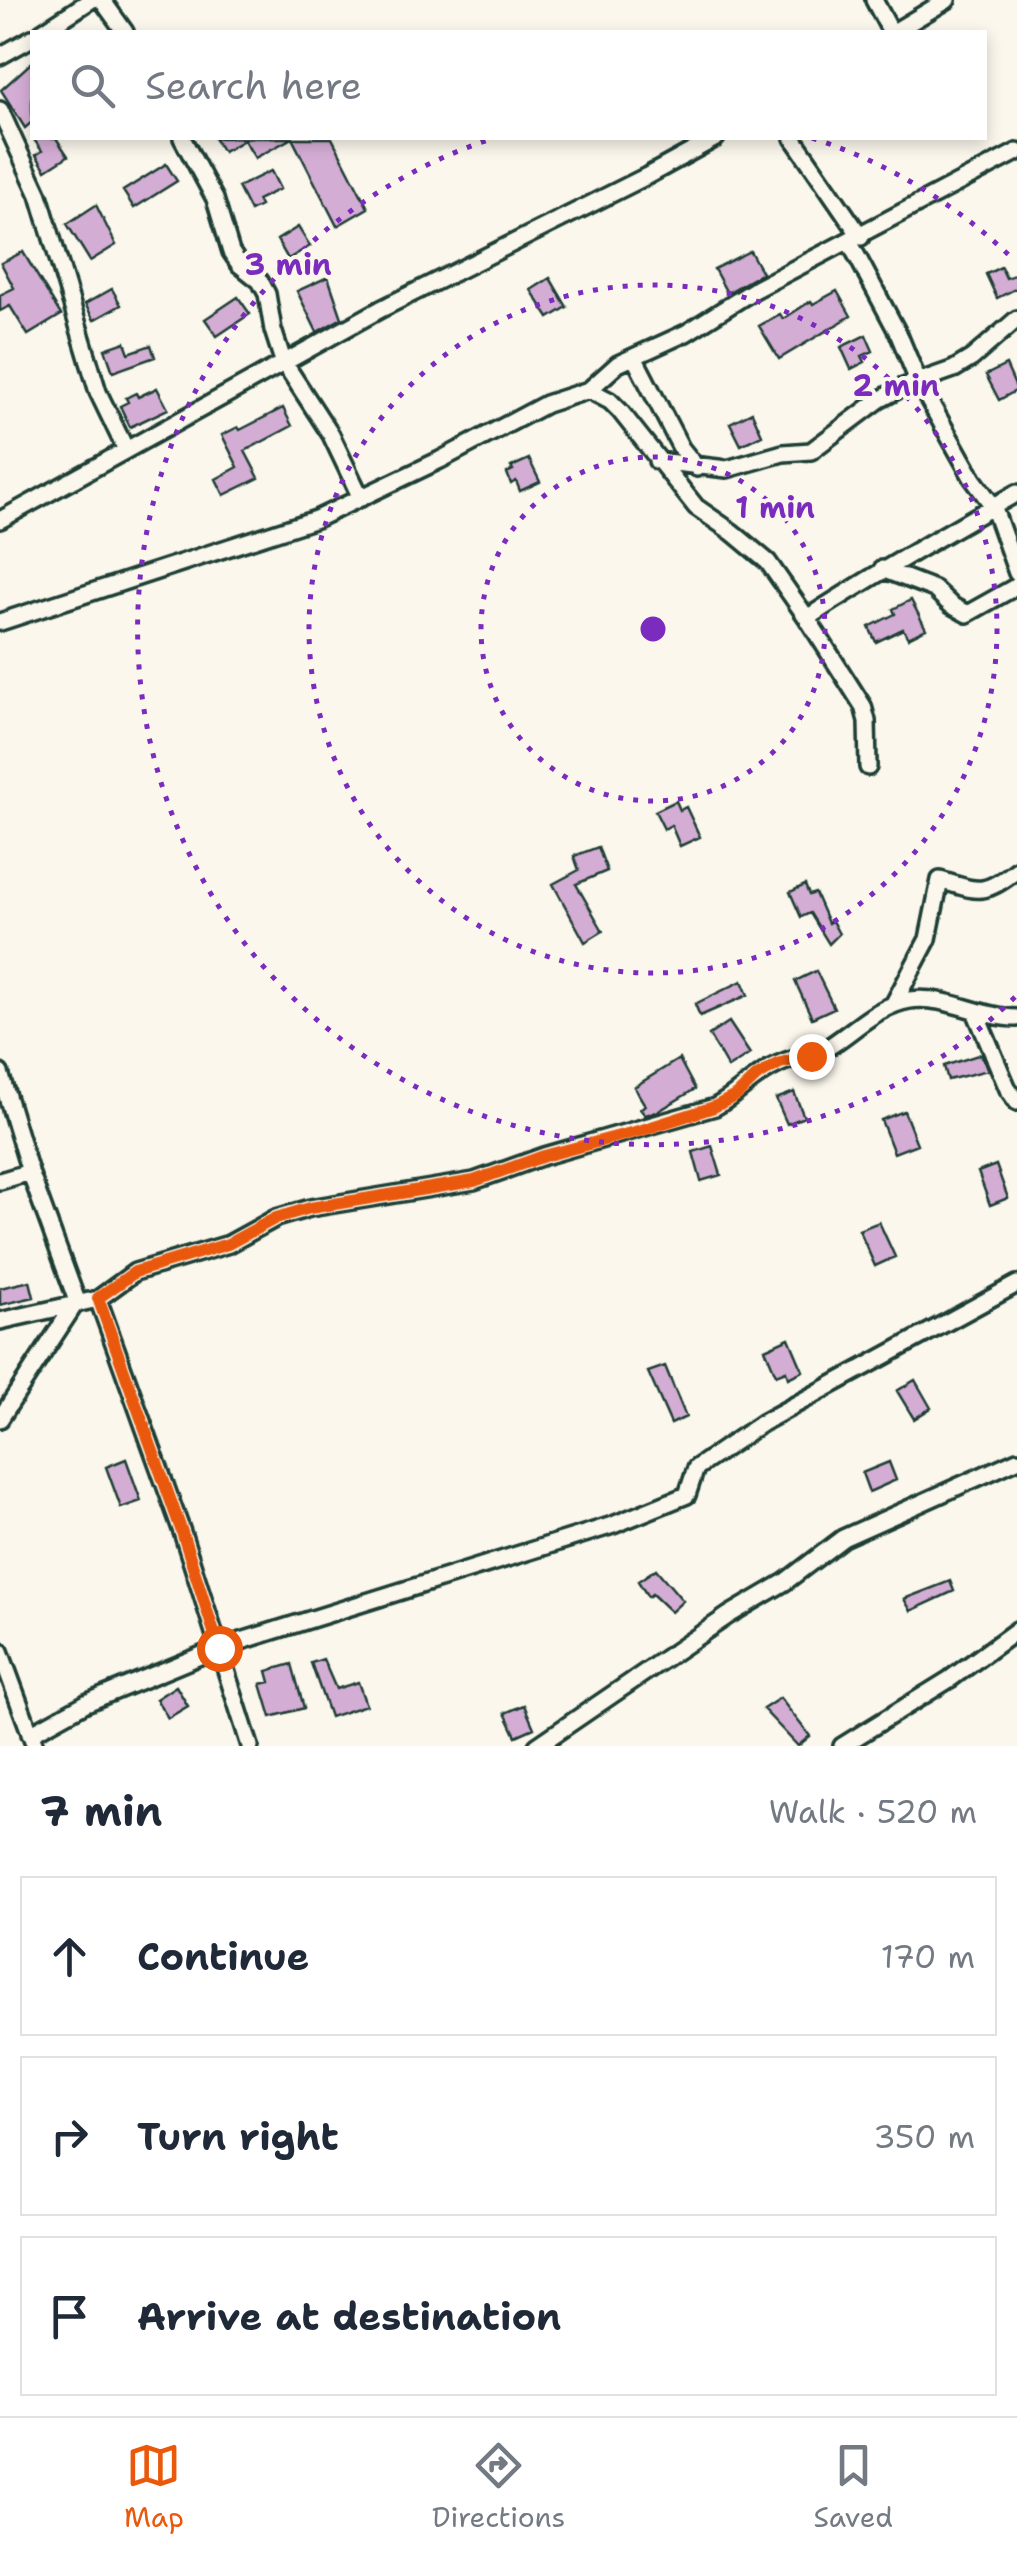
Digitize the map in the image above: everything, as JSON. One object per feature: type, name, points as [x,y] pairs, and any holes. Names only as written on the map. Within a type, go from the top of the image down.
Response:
[{"type":"street","points":[[45,30],[91,0]]},
{"type":"street","points":[[102,0],[124,30]]},
{"type":"street","points":[[874,0],[892,30]]},
{"type":"street","points":[[896,30],[947,0]]},
{"type":"street","points":[[0,56],[30,39]]},
{"type":"street","points":[[0,110],[39,195],[98,392],[126,450]]},
{"type":"street","points":[[183,140],[215,199],[230,252],[260,281],[267,294],[273,330],[284,361],[330,435],[360,498]]},
{"type":"street","points":[[0,520],[284,361],[712,140]]},
{"type":"street","points":[[795,140],[856,240],[918,381],[993,506],[1017,573]]},
{"type":"street","points":[[0,622],[316,518],[360,498],[546,404],[589,390],[618,364],[686,333],[756,290],[1017,152]]},
{"type":"street","points":[[658,461],[726,469],[783,453],[811,451],[879,400],[954,369],[1017,320]]},
{"type":"street","points":[[634,357],[681,448],[697,468]]},
{"type":"street","points":[[589,390],[610,401],[696,507],[768,562],[863,706],[868,721],[868,767]]},
{"type":"street","points":[[807,618],[882,569],[1017,493]]},
{"type":"street","points":[[882,569],[934,589],[967,614],[1017,586]]},
{"type":"street","points":[[893,1004],[928,938],[940,880],[974,892],[994,886],[1017,870]]},
{"type":"street","points":[[0,1320],[98,1298],[135,1272],[228,1244],[276,1218],[310,1208],[474,1181],[544,1156],[714,1107],[737,1095],[757,1076],[780,1063],[821,1050],[893,1004],[932,1000],[1017,1018]]},
{"type":"street","points":[[975,1012],[1017,1102]]},
{"type":"street","points":[[0,1073],[30,1172],[78,1302]]},
{"type":"street","points":[[0,1181],[30,1172]]},
{"type":"street","points":[[0,1651],[32,1740],[86,1704],[219,1648],[613,1525],[687,1495],[696,1468],[762,1424],[1017,1284]]},
{"type":"street","points":[[98,1298],[182,1532],[250,1746]]},
{"type":"street","points":[[0,1419],[78,1302]]},
{"type":"street","points":[[537,1746],[785,1582],[843,1538],[1017,1460]]},
{"type":"street","points":[[842,1746],[950,1679],[1017,1630]]},
{"type":"building","points":[[30,64],[30,124],[25,128],[1,90]]},
{"type":"building","points":[[34,140],[57,140],[68,156],[46,170],[36,155],[42,151]]},
{"type":"building","points":[[215,140],[244,140],[223,152]]},
{"type":"building","points":[[244,140],[288,140],[255,158]]},
{"type":"building","points":[[293,140],[333,140],[368,208],[337,226]]},
{"type":"building","points":[[166,164],[177,181],[134,208],[123,191]]},
{"type":"building","points":[[271,171],[280,189],[257,200],[260,206],[250,211],[238,187]]},
{"type":"building","points":[[96,205],[116,245],[90,261],[67,224]]},
{"type":"building","points":[[298,227],[310,246],[288,259],[277,240]]},
{"type":"building","points":[[750,251],[762,273],[727,293],[714,269]]},
{"type":"building","points":[[23,252],[61,315],[28,335],[10,306],[0,311],[0,295],[14,288],[1,263]]},
{"type":"building","points":[[1001,267],[1006,278],[1017,274],[1017,288],[997,298],[986,274]]},
{"type":"building","points":[[328,277],[342,318],[317,332],[297,291]]},
{"type":"building","points":[[550,278],[567,307],[549,318],[531,290]]},
{"type":"building","points":[[112,289],[121,305],[94,320],[85,304]]},
{"type":"building","points":[[837,291],[851,316],[779,359],[759,326],[780,314],[783,319],[811,301],[813,304]]},
{"type":"building","points":[[238,297],[250,314],[217,336],[205,319]]},
{"type":"building","points":[[866,335],[873,351],[862,356],[865,362],[851,369],[841,347]]},
{"type":"building","points":[[125,342],[129,353],[151,345],[155,357],[113,372],[105,349]]},
{"type":"building","points":[[1006,365],[1017,390],[999,400],[986,375]]},
{"type":"building","points":[[157,388],[168,409],[130,427],[120,406],[136,393],[138,397]]},
{"type":"building","points":[[283,408],[292,426],[245,451],[259,478],[224,495],[216,479],[238,467],[222,435]]},
{"type":"building","points":[[752,412],[762,435],[741,445],[730,423]]},
{"type":"building","points":[[529,459],[540,482],[520,491],[516,481],[511,484],[507,473]]},
{"type":"building","points":[[911,600],[926,629],[908,638],[903,629],[876,642],[869,627],[895,614],[893,609]]},
{"type":"building","points":[[676,801],[680,810],[686,807],[700,837],[680,846],[671,825],[664,829],[655,811]]},
{"type":"building","points":[[598,847],[607,871],[576,884],[603,931],[585,942],[553,884],[579,870],[574,856]]},
{"type":"building","points":[[805,885],[809,895],[815,893],[828,923],[832,921],[839,934],[829,944],[810,913],[801,917],[790,892]]},
{"type":"building","points":[[816,971],[834,1008],[812,1018],[795,981]]},
{"type":"building","points":[[742,981],[748,995],[700,1016],[695,1004]]},
{"type":"building","points":[[729,1022],[750,1054],[728,1068],[709,1035]]},
{"type":"building","points":[[981,1054],[988,1070],[948,1080],[944,1066]]},
{"type":"building","points":[[679,1059],[695,1089],[645,1115],[640,1109],[645,1105],[634,1087]]},
{"type":"building","points":[[794,1092],[804,1117],[787,1124],[776,1099]]},
{"type":"building","points":[[904,1111],[917,1144],[894,1153],[881,1120]]},
{"type":"building","points":[[712,1146],[721,1175],[701,1181],[693,1152]]},
{"type":"building","points":[[996,1165],[1008,1198],[990,1205],[978,1172]]},
{"type":"building","points":[[879,1222],[895,1257],[875,1266],[859,1230]]},
{"type":"building","points":[[30,1281],[34,1297],[0,1305],[0,1288]]},
{"type":"building","points":[[789,1338],[803,1371],[788,1378],[786,1371],[776,1375],[765,1349]]},
{"type":"building","points":[[665,1366],[686,1417],[671,1424],[648,1372]]},
{"type":"building","points":[[915,1380],[931,1408],[914,1419],[897,1391]]},
{"type":"building","points":[[126,1459],[141,1501],[121,1508],[106,1467]]},
{"type":"building","points":[[889,1462],[896,1480],[869,1492],[862,1473]]},
{"type":"building","points":[[656,1569],[683,1601],[671,1612],[652,1594],[648,1597],[638,1581]]},
{"type":"building","points":[[950,1581],[954,1591],[911,1611],[904,1599]]},
{"type":"building","points":[[323,1659],[336,1689],[358,1682],[366,1705],[330,1717],[311,1663]]},
{"type":"building","points":[[292,1664],[304,1708],[271,1717],[261,1684],[270,1682],[267,1671]]},
{"type":"building","points":[[176,1686],[188,1706],[168,1718],[156,1699]]},
{"type":"building","points":[[780,1698],[810,1736],[798,1746],[763,1709]]},
{"type":"building","points":[[524,1705],[534,1728],[516,1736],[505,1713]]},
{"type":"route","points":[[219,1648],[98,1298],[135,1272],[228,1244],[276,1218],[310,1208],[474,1181],[544,1156],[714,1107],[780,1063],[811,1056]]}]
